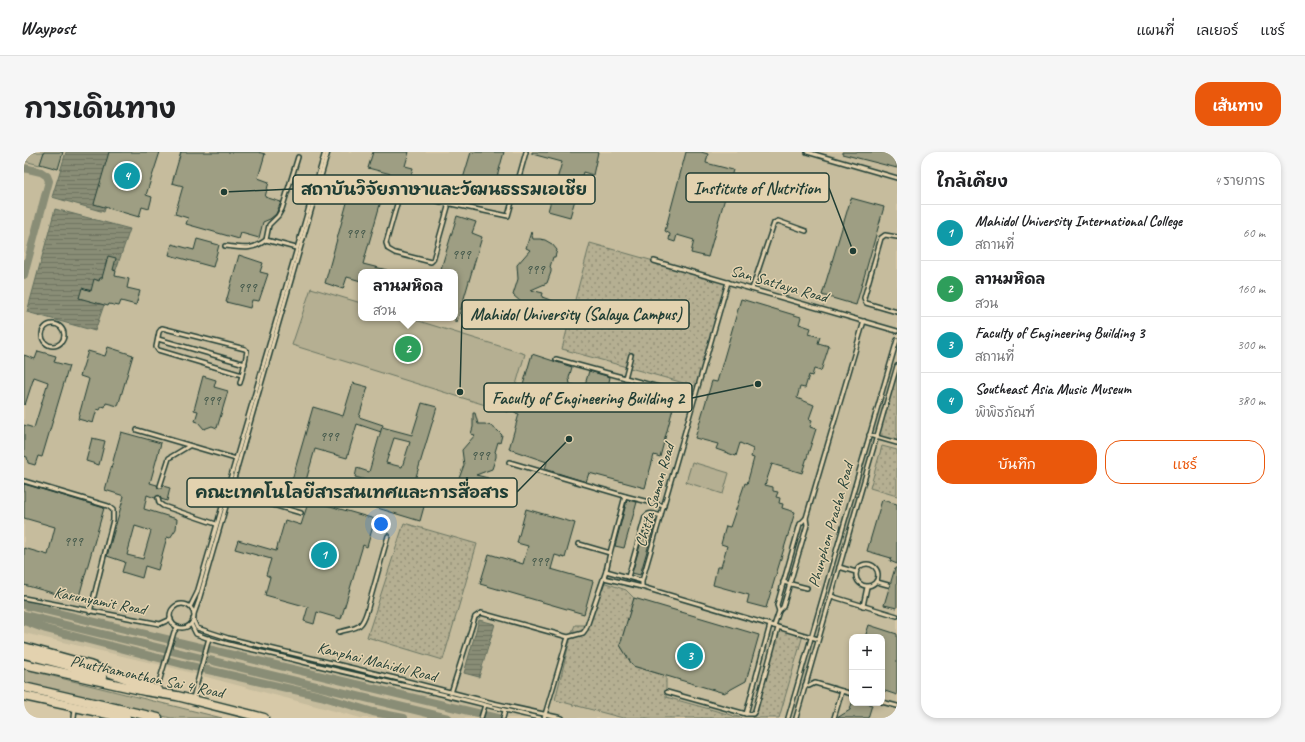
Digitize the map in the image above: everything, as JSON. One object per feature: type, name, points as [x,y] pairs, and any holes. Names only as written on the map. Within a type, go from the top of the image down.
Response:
[{"type":"main road","points":[[24,647],[89,665],[177,696]]},
{"type":"main road","points":[[24,654],[66,665],[145,691]]},
{"type":"main road","name":"Phutthamonthon Sai 4 Road","points":[[24,664],[145,691],[177,696],[264,718]]},
{"type":"main road","points":[[24,687],[158,718]]},
{"type":"main road","points":[[24,696],[126,718]]},
{"type":"lane","points":[[190,607],[197,593],[325,152]]},
{"type":"lane","points":[[194,614],[190,607],[183,604],[176,606],[171,612],[171,619],[178,627],[183,628],[191,624],[193,619],[328,152]]},
{"type":"lane","points":[[444,202],[448,207],[433,260],[431,262],[395,253],[388,249],[386,242],[401,190],[444,202],[508,216],[526,152]]},
{"type":"lane","points":[[807,152],[897,178]]},
{"type":"lane","points":[[226,246],[246,249],[259,245],[266,240],[269,225],[278,216],[282,209],[298,158]]},
{"type":"lane","points":[[752,289],[774,223],[778,221],[806,231]]},
{"type":"lane","points":[[897,237],[885,234],[881,238],[864,298],[866,303],[897,312]]},
{"type":"lane","points":[[266,240],[296,248]]},
{"type":"lane","name":"San Sattaya Road","points":[[654,261],[897,331]]},
{"type":"lane","name":"Chitta Saman Road","points":[[642,587],[642,582],[728,282]]},
{"type":"lane","points":[[774,626],[779,611],[783,607],[790,584],[807,525],[806,518],[864,321]]},
{"type":"lane","points":[[54,324],[62,329],[64,338],[60,344],[49,346],[44,341],[42,333],[45,328],[54,324]]},
{"type":"lane","points":[[240,383],[245,364],[247,351],[242,348],[162,328],[159,332],[156,347],[158,350],[242,375]]},
{"type":"lane","points":[[158,339],[245,364]]},
{"type":"lane","name":"Phunphon Pracha Road","points":[[788,718],[897,340]]},
{"type":"lane","points":[[625,378],[631,355]]},
{"type":"lane","points":[[556,359],[695,397]]},
{"type":"lane","name":"Phunphon Pracha Road","points":[[796,718],[897,366]]},
{"type":"lane","points":[[137,430],[236,459]]},
{"type":"lane","points":[[869,434],[897,443]]},
{"type":"lane","points":[[160,486],[169,458],[189,445]]},
{"type":"lane","points":[[509,462],[664,506]]},
{"type":"lane","points":[[24,481],[111,507],[114,515],[90,612]]},
{"type":"lane","points":[[226,491],[302,513]]},
{"type":"lane","points":[[450,696],[475,617],[481,613],[568,637],[583,633],[586,629],[604,578],[625,496]]},
{"type":"lane","points":[[158,498],[159,503],[163,506],[216,524]]},
{"type":"lane","points":[[628,577],[645,517],[650,513],[661,516]]},
{"type":"lane","points":[[779,611],[777,605],[783,582],[800,524],[806,518]]},
{"type":"lane","points":[[339,632],[359,626],[363,623],[388,536]]},
{"type":"lane","points":[[579,544],[610,553]]},
{"type":"lane","points":[[864,564],[870,564],[875,566],[879,577],[873,586],[868,587],[860,585],[856,579],[856,572],[859,567],[864,564]]},
{"type":"lane","points":[[839,567],[856,572]]},
{"type":"lane","points":[[606,571],[642,582]]},
{"type":"lane","points":[[604,578],[642,587],[818,639]]},
{"type":"lane","points":[[783,582],[807,588]]},
{"type":"lane","points":[[877,582],[888,585]]},
{"type":"lane","points":[[863,606],[868,587]]},
{"type":"lane","points":[[831,596],[897,616]]},
{"type":"lane","name":"Karunyamit Road","points":[[24,598],[90,612],[160,624],[171,619]]},
{"type":"lane","name":"Kanphai Mahidol Road","points":[[193,619],[197,628],[228,638],[452,692],[544,716],[562,718]]},
{"type":"lane","name":"Kanphai Mahidol Road","points":[[191,624],[196,634],[209,638],[331,669],[540,718]]},
{"type":"lane","points":[[746,714],[770,625]]},
{"type":"lane","points":[[157,690],[173,638],[178,627]]},
{"type":"lane","points":[[666,692],[746,714],[751,714],[755,711],[778,628]]},
{"type":"lane","points":[[544,716],[568,637]]},
{"type":"lane","points":[[193,700],[209,638]]},
{"type":"lane","points":[[805,685],[809,686],[815,683],[849,693]]},
{"type":"lane","points":[[834,718],[842,691]]},
{"type":"lane","points":[[885,703],[897,706]]},
{"type":"lane","points":[[481,718],[485,705]]},
{"type":"lane","points":[[74,718],[76,706]]},
{"type":"lane","points":[[503,718],[505,711]]},
{"type":"shaded area","points":[[24,152],[897,152],[897,718],[361,718],[165,666],[24,633]]},
{"type":"shaded area","points":[[24,152],[44,152],[40,165],[24,161]]},
{"type":"shaded area","points":[[66,152],[122,152],[104,212],[52,197]]},
{"type":"shaded area","points":[[55,209],[130,229],[95,331],[27,312]]},
{"type":"shaded area","points":[[590,243],[728,282],[698,387],[562,349]]},
{"type":"shaded area","points":[[311,288],[358,302],[358,321],[419,321],[525,354],[508,412],[292,345]]},
{"type":"shaded area","points":[[897,366],[897,443],[876,437]]},
{"type":"shaded area","points":[[882,446],[897,450],[897,496],[870,488]]},
{"type":"shaded area","points":[[692,462],[729,473],[723,494],[686,482]]},
{"type":"shaded area","points":[[404,523],[477,544],[443,660],[367,637]]},
{"type":"shaded area","points":[[600,581],[626,590],[634,598],[620,645],[633,666],[666,676],[666,697],[742,718],[623,718],[555,700],[572,632],[575,625],[587,625]]},
{"type":"shaded area","points":[[479,620],[495,624],[479,677],[464,673]]},
{"type":"shaded area","points":[[778,628],[803,635],[779,718],[752,718]]},
{"type":"shaded area","points":[[24,669],[222,718],[171,718],[24,684]]},
{"type":"building","points":[[44,152],[63,152],[58,169],[40,164]]},
{"type":"building","points":[[109,152],[160,152],[146,195],[152,197],[149,209],[142,207],[139,217],[94,204]]},
{"type":"building","points":[[181,152],[258,152],[265,154],[258,178],[269,182],[265,197],[281,202],[276,214],[263,222],[259,238],[241,233],[239,239],[186,224],[188,218],[175,214],[183,186],[172,183]]},
{"type":"building","points":[[373,152],[409,152],[405,166],[413,168],[410,179],[368,168]]},
{"type":"building","points":[[471,152],[504,152],[490,202],[450,190],[453,179],[462,182]]},
{"type":"building","points":[[532,152],[598,152],[593,175],[583,172],[570,217],[548,211],[562,162],[532,154]]},
{"type":"building","points":[[686,152],[701,152],[708,154],[706,163],[733,170],[708,257],[691,253],[694,240],[677,235],[675,242],[669,240],[670,234],[665,231]]},
{"type":"building","points":[[842,152],[897,152],[897,168],[842,154]]},
{"type":"building","points":[[364,188],[383,194],[363,264],[383,269],[358,269],[358,280],[347,277],[343,289],[325,283],[348,199],[360,202]]},
{"type":"building","points":[[851,198],[884,207],[856,305],[822,295]]},
{"type":"building","points":[[457,216],[476,222],[472,233],[482,237],[458,319],[458,269],[441,269]]},
{"type":"building","points":[[531,232],[533,239],[545,240],[552,244],[557,250],[555,257],[553,257],[550,267],[551,272],[547,283],[531,290],[543,293],[542,297],[553,301],[538,301],[535,305],[521,302],[513,295],[518,279],[517,265],[530,250],[526,248]]},
{"type":"building","points":[[197,239],[219,245],[213,267],[169,255],[172,244],[194,250]]},
{"type":"building","points":[[239,255],[263,263],[260,272],[268,274],[259,301],[252,300],[250,308],[226,302]]},
{"type":"building","points":[[108,256],[116,258],[113,270],[116,271],[115,276],[129,279],[127,288],[140,291],[136,305],[121,301],[119,306],[109,304],[108,306],[79,298],[82,288],[91,291],[94,279],[99,281],[100,278],[102,278]]},
{"type":"building","points":[[741,299],[801,317],[799,324],[811,328],[809,334],[820,337],[818,343],[829,346],[821,371],[814,369],[812,376],[809,375],[805,388],[800,387],[797,398],[814,405],[809,419],[812,420],[810,427],[816,429],[802,473],[772,464],[765,485],[773,487],[773,491],[778,492],[776,497],[780,498],[779,503],[783,504],[782,508],[795,512],[766,608],[747,603],[749,595],[713,585],[717,567],[721,567],[727,546],[721,544],[726,526],[730,527],[745,483],[747,484],[754,458],[751,457],[753,449],[740,443],[736,456],[716,449],[718,444],[695,438],[712,381],[717,382]]},
{"type":"building","points":[[108,347],[133,355],[118,406],[106,403],[105,407],[102,406],[100,410],[97,409],[93,423],[78,419],[89,379],[80,376],[88,351],[105,356]]},
{"type":"building","points":[[38,351],[56,356],[54,362],[69,366],[42,457],[38,456],[35,465],[28,463],[27,457],[24,456],[24,425],[34,428],[48,382],[34,377],[25,405],[24,404],[24,355],[35,359]]},
{"type":"building","points":[[532,354],[572,367],[569,378],[570,384],[584,388],[589,371],[610,377],[607,392],[623,397],[628,394],[631,383],[676,397],[660,457],[654,455],[645,488],[589,473],[586,482],[545,469],[547,462],[509,449],[519,414],[515,413]]},
{"type":"building","points":[[203,376],[216,380],[214,387],[228,391],[217,428],[212,426],[204,429],[198,422],[195,421],[198,411],[194,410]]},
{"type":"building","points":[[353,383],[368,387],[359,417],[383,425],[381,432],[357,424],[347,458],[315,449],[305,484],[292,480],[313,407],[343,416]]},
{"type":"building","points":[[422,403],[437,407],[415,480],[430,485],[420,521],[374,507],[360,499],[366,480],[355,477],[357,468],[369,472],[382,427],[412,435]],"holes":[[[394,438],[410,442],[402,467],[386,463]]]},
{"type":"building","points":[[473,413],[475,413],[478,424],[491,426],[502,435],[495,452],[496,457],[492,469],[476,475],[488,478],[487,482],[498,487],[483,487],[476,491],[458,481],[464,465],[462,450],[475,435],[471,434],[473,427]]},
{"type":"building","points":[[121,432],[161,443],[150,483],[157,485],[159,489],[163,486],[170,488],[167,501],[161,499],[159,495],[155,498],[147,495],[144,509],[177,519],[176,529],[170,538],[167,537],[158,570],[145,566],[142,578],[122,572],[125,562],[107,556],[124,496],[105,490]],"holes":[[[135,526],[151,531],[143,559],[127,555]]]},
{"type":"building","points":[[92,438],[105,441],[99,465],[86,461]]},
{"type":"building","points":[[24,484],[104,508],[78,600],[24,585],[24,548],[48,555],[55,527],[24,518]]},
{"type":"building","points":[[309,500],[375,519],[367,547],[363,545],[341,619],[317,612],[314,624],[304,621],[308,607],[265,595],[270,577],[266,575],[271,559],[235,549],[238,540],[276,551],[285,520],[301,525]]},
{"type":"building","points":[[627,500],[637,502],[624,548],[615,546]]},
{"type":"building","points":[[882,500],[897,504],[897,564],[890,561],[891,558],[867,551]]},
{"type":"building","points":[[526,509],[575,523],[565,558],[555,555],[551,569],[593,581],[584,614],[480,584],[489,554],[523,564],[528,546],[517,543]]},
{"type":"building","points":[[648,518],[656,520],[640,575],[632,573]]},
{"type":"building","points":[[895,568],[897,568],[897,608],[884,605]]},
{"type":"building","points":[[634,598],[759,635],[746,681],[724,693],[633,666],[620,645]]},
{"type":"building","points":[[869,625],[897,634],[897,695],[885,691],[885,634],[866,634]]},
{"type":"building","points":[[851,706],[872,706],[868,718],[837,718],[850,710]]},
{"type":"waterway","points":[[24,168],[41,172],[47,176],[49,181],[24,275]]},
{"type":"waterway","points":[[24,605],[498,718]]},
{"type":"waterway","points":[[24,615],[448,718]]},
{"type":"waterway","points":[[24,621],[46,629],[182,664],[321,696],[373,712],[404,718]]},
{"type":"place","name":"Southeast Asia Music Museum","points":[[127,176]]},
{"type":"place","name":"สถาบันวิจัยภาษาและวัฒนธรรมเอเชีย","points":[[224,192]]},
{"type":"place","name":"Institute of Nutrition","points":[[853,251]]},
{"type":"place","name":"ลานมหิดล","points":[[408,349]]},
{"type":"place","name":"Faculty of Engineering Building 2","points":[[758,384]]},
{"type":"place","name":"Mahidol University (Salaya Campus)","points":[[460,392]]},
{"type":"place","name":"คณะเทคโนโลยีสารสนเทศและการสื่อสาร","points":[[569,439]]},
{"type":"place","name":"Mahidol University International College","points":[[324,555]]},
{"type":"place","name":"Faculty of Engineering Building 3","points":[[690,656]]}]
